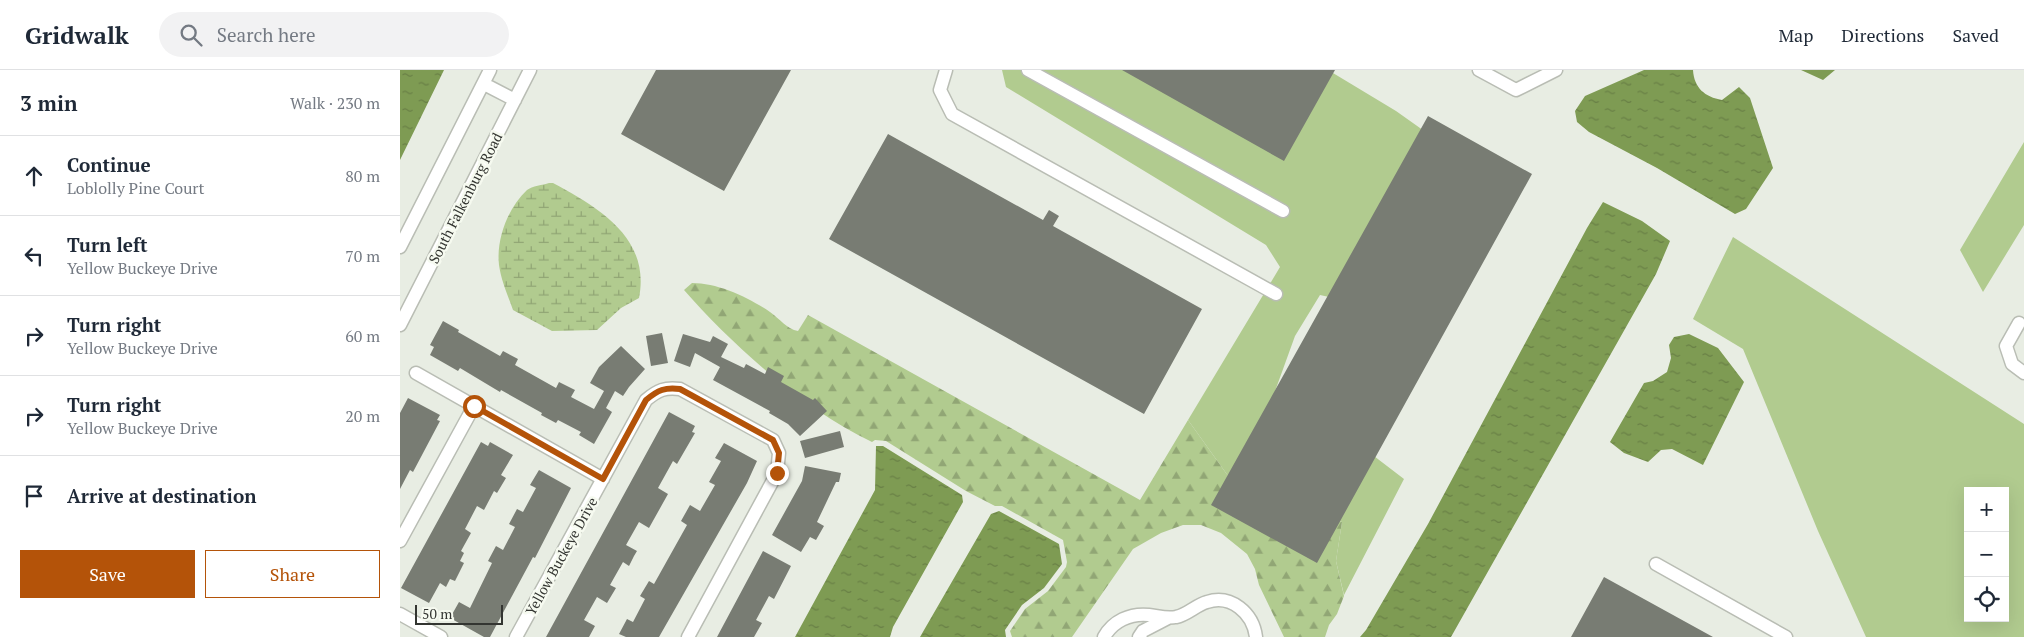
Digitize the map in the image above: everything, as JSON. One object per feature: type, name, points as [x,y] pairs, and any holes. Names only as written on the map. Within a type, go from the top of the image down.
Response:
[{"type":"street","points":[[400,247],[490,70]]},
{"type":"street","name":"South Falkenburg Road","points":[[400,325],[530,70]]},
{"type":"street","points":[[946,70],[940,90],[952,114],[1276,294]]},
{"type":"street","points":[[1028,70],[1283,211]]},
{"type":"street","points":[[1479,70],[1516,90],[1556,70]]},
{"type":"street","points":[[484,84],[515,100]]},
{"type":"street","points":[[2019,323],[2006,346],[2012,364],[2024,374]]},
{"type":"street","points":[[416,373],[603,479]]},
{"type":"street","name":"Yellow Buckeye Drive","points":[[516,637],[646,400],[665,388],[680,389],[773,440],[779,453],[777,473],[688,637]]},
{"type":"street","points":[[400,541],[474,406]]},
{"type":"street","points":[[1656,564],[1786,637]]},
{"type":"street","points":[[1104,637],[1110,626],[1121,619],[1146,615],[1168,618],[1178,617],[1208,601],[1226,600],[1239,606],[1249,617],[1256,637]]},
{"type":"street","points":[[400,614],[441,637]]},
{"type":"street","points":[[1139,637],[1142,631],[1168,618]]},
{"type":"green space","points":[[1002,70],[1328,70],[1396,111],[1468,162],[1338,299],[1320,295],[1295,336],[1274,394],[1336,427],[1404,479],[1344,595],[1336,561],[1342,522],[1236,487],[1188,420],[1280,267],[1266,245],[1006,87]]},
{"type":"green space","points":[[2024,142],[2024,225],[1983,292],[1960,250]]},
{"type":"green space","points":[[553,183],[570,192],[603,214],[629,241],[637,258],[641,277],[639,298],[621,308],[597,330],[552,331],[513,310],[503,282],[499,265],[499,245],[509,215],[520,197],[527,190]]},
{"type":"green space","points":[[1733,237],[2024,424],[2024,637],[1866,637],[1818,531],[1743,349],[1693,319]]},
{"type":"green space","points":[[692,283],[712,285],[743,296],[770,312],[790,328],[798,331],[808,315],[1140,500],[1188,420],[1236,487],[1342,522],[1336,561],[1344,596],[1325,637],[1284,637],[1259,585],[1255,569],[1247,554],[1221,533],[1201,525],[1183,525],[1161,533],[1133,549],[1072,637],[1012,637],[1010,631],[1025,609],[1048,591],[1066,567],[1067,562],[1063,540],[1002,506],[995,506],[966,491],[886,441],[875,440],[872,442],[821,413],[771,375],[703,311],[684,290]]},
{"type":"water","points":[[400,70],[444,70],[400,160]]},
{"type":"water","points":[[1644,70],[1693,70],[1698,87],[1710,97],[1722,100],[1739,87],[1750,98],[1773,168],[1746,209],[1735,214],[1657,168],[1589,132],[1577,122],[1575,111],[1585,96]]},
{"type":"water","points":[[1801,70],[1835,70],[1823,80]]},
{"type":"water","points":[[1603,202],[1642,221],[1670,241],[1656,274],[1451,637],[1360,637],[1366,630],[1428,524],[1587,228]]},
{"type":"water","points":[[1689,334],[1718,348],[1744,382],[1703,465],[1672,449],[1661,450],[1648,462],[1624,453],[1610,442],[1644,383],[1653,381],[1667,372],[1671,358],[1669,345],[1674,337]]},
{"type":"water","points":[[876,446],[883,446],[962,495],[963,502],[893,627],[890,637],[795,637],[875,490]]},
{"type":"water","points":[[999,511],[1059,544],[1062,564],[1044,588],[1022,605],[1005,630],[1006,637],[920,637],[991,514]]},
{"type":"building","points":[[656,70],[791,70],[724,191],[621,134]]},
{"type":"building","points":[[1122,70],[1335,70],[1284,161]]},
{"type":"building","points":[[1428,116],[1532,174],[1317,563],[1211,505]]},
{"type":"building","points":[[888,134],[1043,220],[1049,210],[1059,216],[1053,226],[1202,309],[1144,414],[829,239]]},
{"type":"building","points":[[443,321],[459,330],[458,332],[500,356],[503,351],[518,359],[515,365],[556,388],[559,382],[575,390],[571,397],[594,409],[604,391],[590,383],[599,367],[621,346],[645,369],[623,396],[615,391],[606,408],[612,412],[594,444],[579,435],[581,432],[558,420],[556,423],[501,390],[500,392],[460,368],[458,371],[430,355],[434,347],[430,345]]},
{"type":"building","points":[[662,333],[668,363],[651,366],[646,336]]},
{"type":"building","points":[[683,334],[710,342],[713,336],[728,344],[721,357],[744,368],[746,364],[765,374],[768,367],[784,376],[781,382],[813,400],[815,398],[827,411],[800,436],[788,424],[769,413],[770,411],[713,380],[720,367],[695,353],[690,367],[674,361]]},
{"type":"building","points":[[408,398],[440,415],[437,420],[440,421],[413,472],[410,470],[400,489],[400,413]]},
{"type":"building","points":[[669,412],[695,426],[692,432],[695,433],[677,464],[673,461],[658,488],[668,494],[649,528],[639,522],[626,545],[637,551],[629,566],[623,562],[610,585],[616,588],[607,603],[597,597],[584,620],[595,626],[589,637],[546,637]]},
{"type":"building","points":[[840,431],[844,447],[805,458],[800,441]]},
{"type":"building","points":[[481,442],[488,446],[490,442],[513,455],[501,475],[506,478],[497,493],[494,491],[484,510],[477,506],[465,529],[471,533],[461,551],[464,553],[460,561],[464,563],[455,581],[450,579],[446,587],[440,583],[429,603],[401,588]]},
{"type":"building","points":[[724,443],[757,461],[747,483],[659,637],[626,637],[619,634],[627,619],[633,622],[645,599],[640,596],[649,581],[654,584],[687,525],[681,521],[690,505],[700,511],[715,485],[709,482],[721,461],[715,458]]},
{"type":"building","points":[[805,466],[841,473],[839,482],[836,482],[817,522],[824,526],[816,540],[810,537],[801,552],[772,535],[802,481]]},
{"type":"building","points":[[539,470],[571,488],[535,558],[533,557],[490,637],[484,637],[450,618],[459,602],[470,608],[492,563],[488,561],[496,546],[503,550],[515,527],[509,524],[517,509],[523,512],[536,488],[530,485]]},
{"type":"building","points":[[763,551],[791,566],[774,599],[769,596],[756,620],[762,623],[754,637],[717,637]]},
{"type":"building","points":[[1604,577],[1713,637],[1571,637]]},
{"type":"route","points":[[474,406],[603,479],[646,400],[665,388],[680,389],[773,440],[779,453],[777,473]]}]
